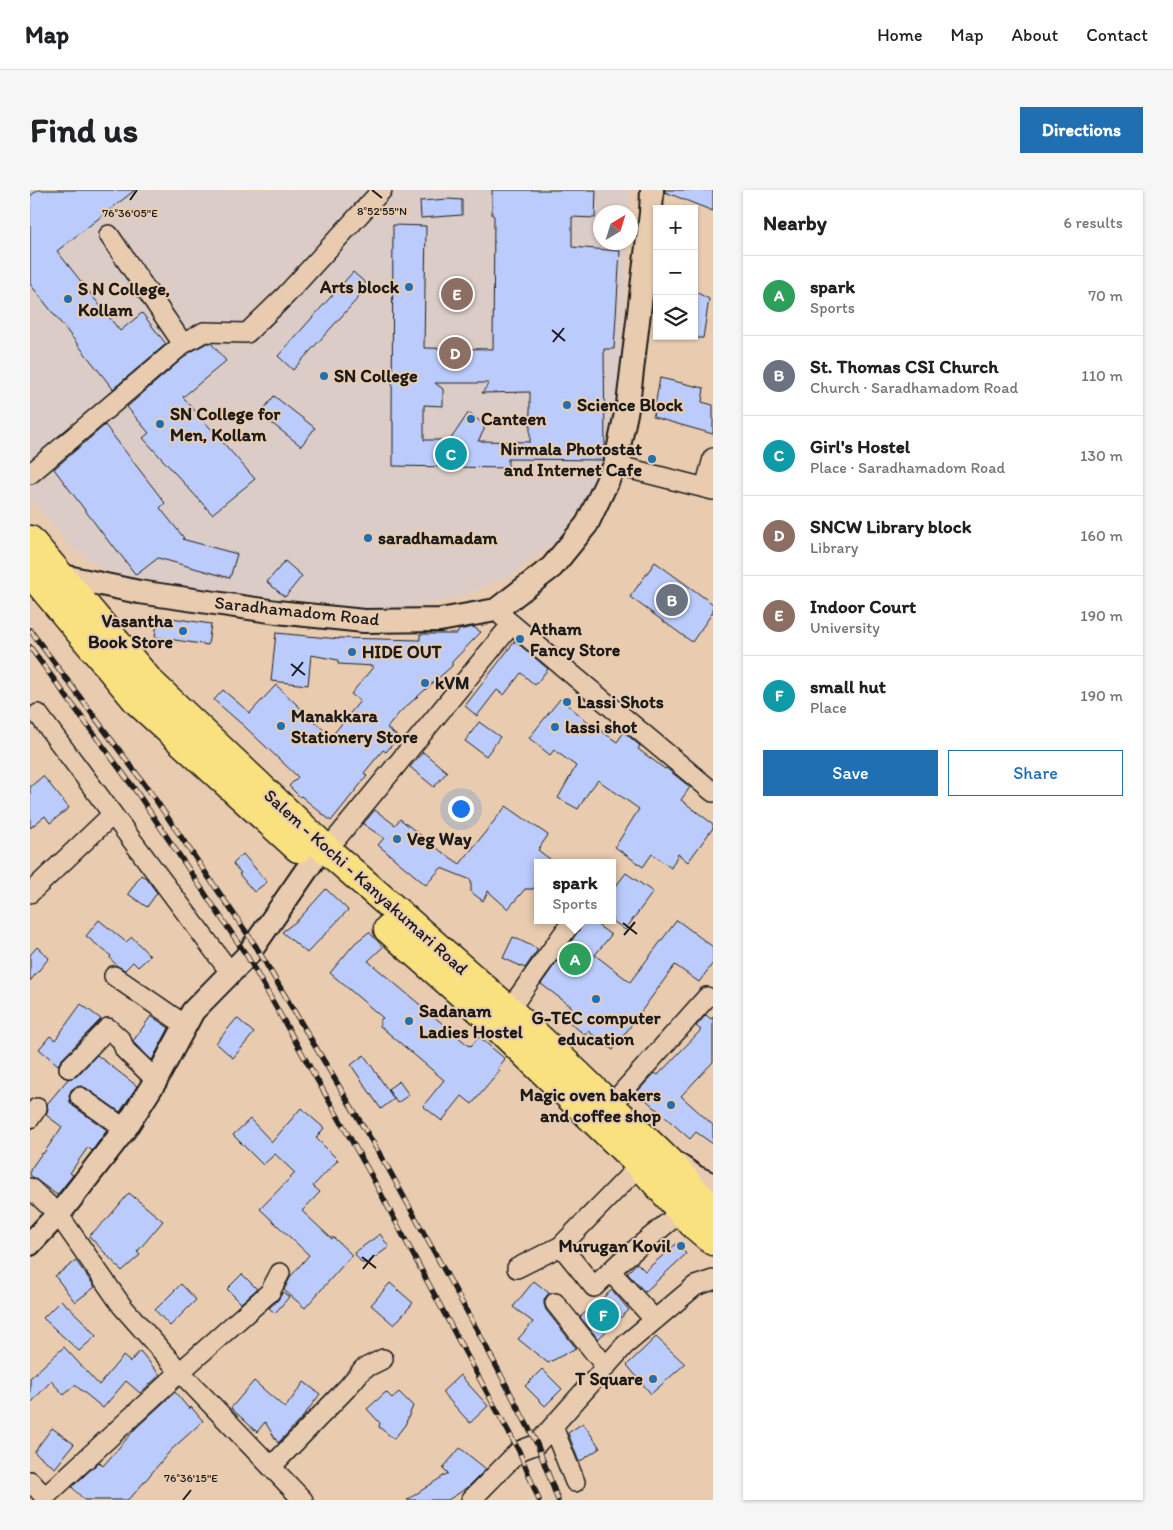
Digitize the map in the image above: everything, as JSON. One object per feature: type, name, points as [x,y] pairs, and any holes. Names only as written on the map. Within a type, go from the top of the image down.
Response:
[{"type":"main road","name":"Salem - Kochi - Kanyakumari Road","points":[[30,540],[44,579],[150,682],[320,856],[509,1010],[669,1162],[713,1212]]},
{"type":"main road","points":[[320,856],[640,1165],[692,1222],[713,1241]]},
{"type":"main road","points":[[669,1162],[695,1179],[713,1186]]},
{"type":"street","points":[[30,474],[183,344],[204,332],[247,333],[286,294],[382,190]]},
{"type":"street","name":"Saradhamadom Road","points":[[44,579],[277,612],[364,621],[503,617],[552,567],[587,524],[615,465],[628,404],[651,213],[652,190]]},
{"type":"street","points":[[109,235],[183,344]]},
{"type":"street","points":[[615,465],[709,489],[713,458]]},
{"type":"street","points":[[30,1244],[58,1214],[125,1129],[156,1080],[193,1011],[247,956],[320,856],[503,617],[713,792]]},
{"type":"street","points":[[38,714],[230,972]]},
{"type":"street","points":[[30,893],[112,815]]},
{"type":"street","points":[[509,1010],[570,924]]},
{"type":"street","points":[[114,976],[185,1025]]},
{"type":"street","points":[[610,1106],[707,997]]},
{"type":"street","points":[[69,1068],[108,1028],[121,1040],[125,1050],[156,1080]]},
{"type":"street","points":[[80,1097],[125,1129]]},
{"type":"street","points":[[517,1268],[561,1246],[640,1165]]},
{"type":"street","points":[[30,1188],[58,1214],[122,1306],[180,1372],[303,1500]]},
{"type":"street","points":[[561,1246],[594,1287],[610,1271],[682,1211]]},
{"type":"street","points":[[610,1271],[654,1320]]},
{"type":"street","points":[[30,1481],[45,1497],[270,1292],[280,1273]]},
{"type":"street","points":[[471,1500],[519,1451],[537,1444],[625,1345],[695,1286],[713,1280]]},
{"type":"street","points":[[555,1303],[606,1367]]},
{"type":"street","points":[[271,1467],[363,1369],[383,1360]]},
{"type":"street","points":[[553,1427],[574,1482]]},
{"type":"shaded area","name":"SN College","points":[[30,190],[630,190],[630,205],[593,205],[593,250],[628,250],[612,464],[561,537],[513,574],[456,599],[378,613],[339,608],[309,601],[122,582],[69,546],[30,499]]},
{"type":"building","name":"S N College, Kollam","points":[[38,190],[135,190],[57,251],[120,331],[142,313],[166,344],[113,389],[30,284],[30,196]]},
{"type":"building","points":[[492,190],[596,190],[593,218],[572,217],[572,247],[620,251],[614,349],[604,349],[605,450],[603,460],[508,459],[508,468],[393,466],[393,225],[426,226],[424,348],[493,349],[494,216],[492,215]],"holes":[[[435,383],[489,383],[482,393],[530,392],[530,442],[478,441],[484,430],[484,425],[469,412],[442,452],[442,440],[424,440],[424,405],[443,406],[443,389]]]},
{"type":"building","points":[[665,190],[713,190],[713,211],[698,205],[665,192]]},
{"type":"building","points":[[462,200],[462,215],[421,218],[420,201]]},
{"type":"building","points":[[353,272],[369,286],[293,370],[278,356]]},
{"type":"building","points":[[698,293],[709,299],[703,338],[698,338]]},
{"type":"building","points":[[207,343],[211,343],[226,361],[183,397],[255,479],[212,514],[143,438],[149,433],[127,407],[189,353]]},
{"type":"building","points":[[660,378],[704,388],[702,402],[713,405],[713,434],[653,417]]},
{"type":"building","points":[[274,396],[315,428],[301,446],[260,414]]},
{"type":"building","points":[[105,425],[165,503],[160,508],[184,538],[182,539],[237,554],[230,578],[158,558],[136,575],[112,546],[54,469]]},
{"type":"building","points":[[285,561],[302,576],[285,597],[267,582]]},
{"type":"building","points":[[655,562],[713,604],[713,612],[692,642],[630,597]]},
{"type":"building","name":"Vasantha Book Store","points":[[158,616],[211,624],[208,645],[155,637]]},
{"type":"building","points":[[473,627],[481,632],[452,662],[452,666],[400,712],[387,728],[398,737],[386,752],[383,750],[364,773],[367,776],[331,821],[289,786],[298,777],[214,700],[223,690],[250,713],[276,685],[331,737],[360,701],[351,694],[374,666],[338,664],[338,660],[311,655],[308,685],[271,681],[276,633],[339,639],[420,640],[420,634],[457,634],[459,630]]},
{"type":"building","points":[[515,641],[548,669],[535,685],[521,673],[504,695],[497,690],[477,716],[465,706]]},
{"type":"building","points":[[560,699],[617,742],[624,732],[640,746],[638,749],[690,787],[681,800],[713,824],[713,828],[688,862],[678,854],[671,868],[652,854],[643,867],[615,847],[639,809],[598,780],[578,809],[558,798],[576,766],[554,750],[550,755],[529,738]]},
{"type":"building","points":[[479,722],[500,737],[486,756],[465,741]]},
{"type":"building","points":[[423,752],[447,772],[434,787],[410,767]]},
{"type":"building","points":[[43,776],[69,808],[50,823],[45,816],[30,828],[30,787]]},
{"type":"building","points":[[506,806],[548,835],[538,850],[550,859],[534,859],[534,888],[525,889],[508,909],[488,891],[483,901],[471,892],[471,880],[441,868],[426,885],[378,845],[384,838],[363,824],[375,810],[395,825],[400,819],[460,864]]},
{"type":"building","points":[[243,854],[267,882],[254,892],[233,864]]},
{"type":"building","points":[[626,873],[653,892],[625,930],[616,923],[616,886]]},
{"type":"building","points":[[141,875],[146,878],[157,893],[147,907],[128,894]]},
{"type":"building","points":[[326,889],[348,910],[307,953],[282,932],[298,920]]},
{"type":"building","points":[[99,920],[126,942],[132,937],[150,956],[138,967],[133,962],[125,970],[117,966],[110,958],[111,956],[86,936]]},
{"type":"building","points":[[677,920],[713,947],[713,963],[699,982],[675,965],[613,1050],[588,1031],[585,1035],[564,1018],[572,1007],[541,984],[583,924],[596,924],[611,935],[595,955],[630,982]]},
{"type":"building","points":[[369,932],[383,947],[368,961],[469,1046],[479,1037],[505,1059],[497,1069],[500,1071],[472,1104],[462,1096],[442,1121],[423,1106],[444,1080],[380,1026],[380,1020],[383,1018],[330,973],[355,943]]},
{"type":"building","points":[[513,937],[538,949],[525,968],[503,958]]},
{"type":"building","points":[[37,947],[49,958],[30,981],[30,955]]},
{"type":"building","points":[[81,1004],[101,1019],[58,1065],[39,1049],[50,1036],[55,1040]]},
{"type":"building","points":[[706,1015],[711,1019],[713,1017],[713,1062],[681,1096],[713,1125],[713,1144],[696,1132],[690,1139],[637,1092],[655,1073],[658,1075],[701,1030],[696,1026]]},
{"type":"building","points":[[151,1016],[169,1028],[152,1060],[133,1041]]},
{"type":"building","points":[[237,1018],[254,1033],[233,1058],[216,1043]]},
{"type":"building","points":[[97,1055],[137,1086],[120,1112],[86,1088],[81,1086],[71,1090],[69,1096],[73,1106],[107,1130],[92,1151],[88,1147],[70,1173],[73,1175],[57,1195],[30,1175],[30,1170],[62,1127],[46,1115],[47,1104],[68,1079],[77,1076]]},
{"type":"building","points":[[364,1055],[394,1099],[381,1109],[351,1065]]},
{"type":"building","points":[[399,1081],[409,1095],[397,1103],[388,1089]]},
{"type":"building","points":[[301,1108],[324,1128],[316,1138],[338,1160],[313,1186],[320,1192],[302,1211],[352,1255],[305,1308],[284,1290],[291,1276],[309,1255],[260,1209],[295,1173],[275,1154],[263,1165],[233,1135],[250,1119],[272,1142]]},
{"type":"building","points":[[129,1193],[163,1221],[137,1252],[140,1255],[122,1271],[89,1236],[109,1217]]},
{"type":"building","points":[[380,1234],[389,1247],[367,1263],[362,1263],[354,1253]]},
{"type":"building","points":[[677,1243],[686,1254],[645,1292],[627,1273],[637,1263],[645,1271]]},
{"type":"building","points":[[76,1261],[95,1287],[75,1302],[55,1276]]},
{"type":"building","points":[[242,1274],[257,1289],[241,1303],[227,1289]]},
{"type":"building","points":[[534,1281],[549,1293],[544,1299],[546,1310],[576,1348],[548,1363],[518,1339],[533,1322],[513,1307]]},
{"type":"building","points":[[390,1283],[413,1303],[394,1325],[371,1305]]},
{"type":"building","points":[[181,1284],[196,1300],[170,1326],[155,1310]]},
{"type":"building","points":[[612,1290],[629,1310],[598,1339],[580,1317]]},
{"type":"building","points":[[283,1292],[289,1297],[275,1313],[269,1308],[278,1300]]},
{"type":"building","points":[[61,1300],[96,1336],[79,1351],[43,1318]]},
{"type":"building","name":"T Square","points":[[656,1337],[685,1364],[651,1394],[627,1365]]},
{"type":"building","points":[[64,1347],[99,1385],[123,1356],[130,1362],[140,1351],[160,1375],[140,1393],[126,1381],[103,1408],[75,1385],[64,1395],[51,1381],[30,1404],[30,1378]]},
{"type":"building","points":[[542,1369],[562,1389],[545,1406],[525,1386]]},
{"type":"building","points":[[460,1375],[488,1406],[470,1423],[442,1392]]},
{"type":"building","points":[[254,1381],[285,1408],[304,1382],[320,1394],[302,1418],[278,1443],[265,1422],[257,1432],[231,1408]]},
{"type":"building","points":[[175,1392],[189,1409],[191,1407],[203,1421],[171,1450],[127,1500],[84,1500],[72,1487],[99,1462],[103,1466],[136,1428]]},
{"type":"building","points":[[386,1392],[392,1398],[399,1392],[413,1406],[405,1425],[394,1439],[379,1427],[380,1423],[367,1409]]},
{"type":"building","points":[[583,1423],[600,1448],[579,1462],[568,1433]]},
{"type":"building","points":[[52,1428],[74,1444],[55,1468],[34,1452]]},
{"type":"building","points":[[460,1448],[486,1469],[467,1488],[448,1500],[407,1500],[448,1473],[443,1468]]},
{"type":"railway","points":[[30,630],[151,793],[255,945],[388,1168],[481,1337],[537,1444],[558,1500]]},
{"type":"railway","points":[[30,647],[136,791],[247,956],[371,1175],[519,1451],[539,1500]]},
{"type":"place","name":"Arts block","points":[[409,287]]},
{"type":"place","name":"Indoor Court","points":[[457,294]]},
{"type":"place","name":"S N College, Kollam","points":[[68,299]]},
{"type":"place","name":"SNCW Library block","points":[[455,353]]},
{"type":"place","name":"SN College","points":[[324,376]]},
{"type":"place","name":"Science Block","points":[[567,405]]},
{"type":"place","name":"Canteen","points":[[471,419]]},
{"type":"place","name":"SN College for Men, Kollam","points":[[160,424]]},
{"type":"place","name":"Girl's Hostel","points":[[451,454]]},
{"type":"place","name":"Nirmala Photostat and Internet Cafe","points":[[652,459]]},
{"type":"place","name":"saradhamadam","points":[[368,538]]},
{"type":"place","name":"St. Thomas CSI Church","points":[[672,600]]},
{"type":"place","name":"Vasantha Book Store","points":[[183,631]]},
{"type":"place","name":"Atham Fancy Store","points":[[520,639]]},
{"type":"place","name":"HIDE OUT","points":[[352,652]]},
{"type":"place","name":"kVM","points":[[425,683]]},
{"type":"place","name":"Lassi Shots","points":[[567,702]]},
{"type":"place","name":"Manakkara Stationery Store","points":[[281,726]]},
{"type":"place","name":"lassi shot","points":[[555,727]]},
{"type":"place","name":"Veg Way","points":[[397,839]]},
{"type":"place","name":"spark","points":[[575,959]]},
{"type":"place","name":"G-TEC computer education","points":[[596,999]]},
{"type":"place","name":"Sadanam Ladies Hostel","points":[[409,1021]]},
{"type":"place","name":"Magic oven bakers and coffee shop","points":[[671,1105]]},
{"type":"place","name":"Murugan Kovil","points":[[681,1246]]},
{"type":"place","name":"small hut","points":[[603,1315]]},
{"type":"place","name":"T Square","points":[[653,1379]]}]
